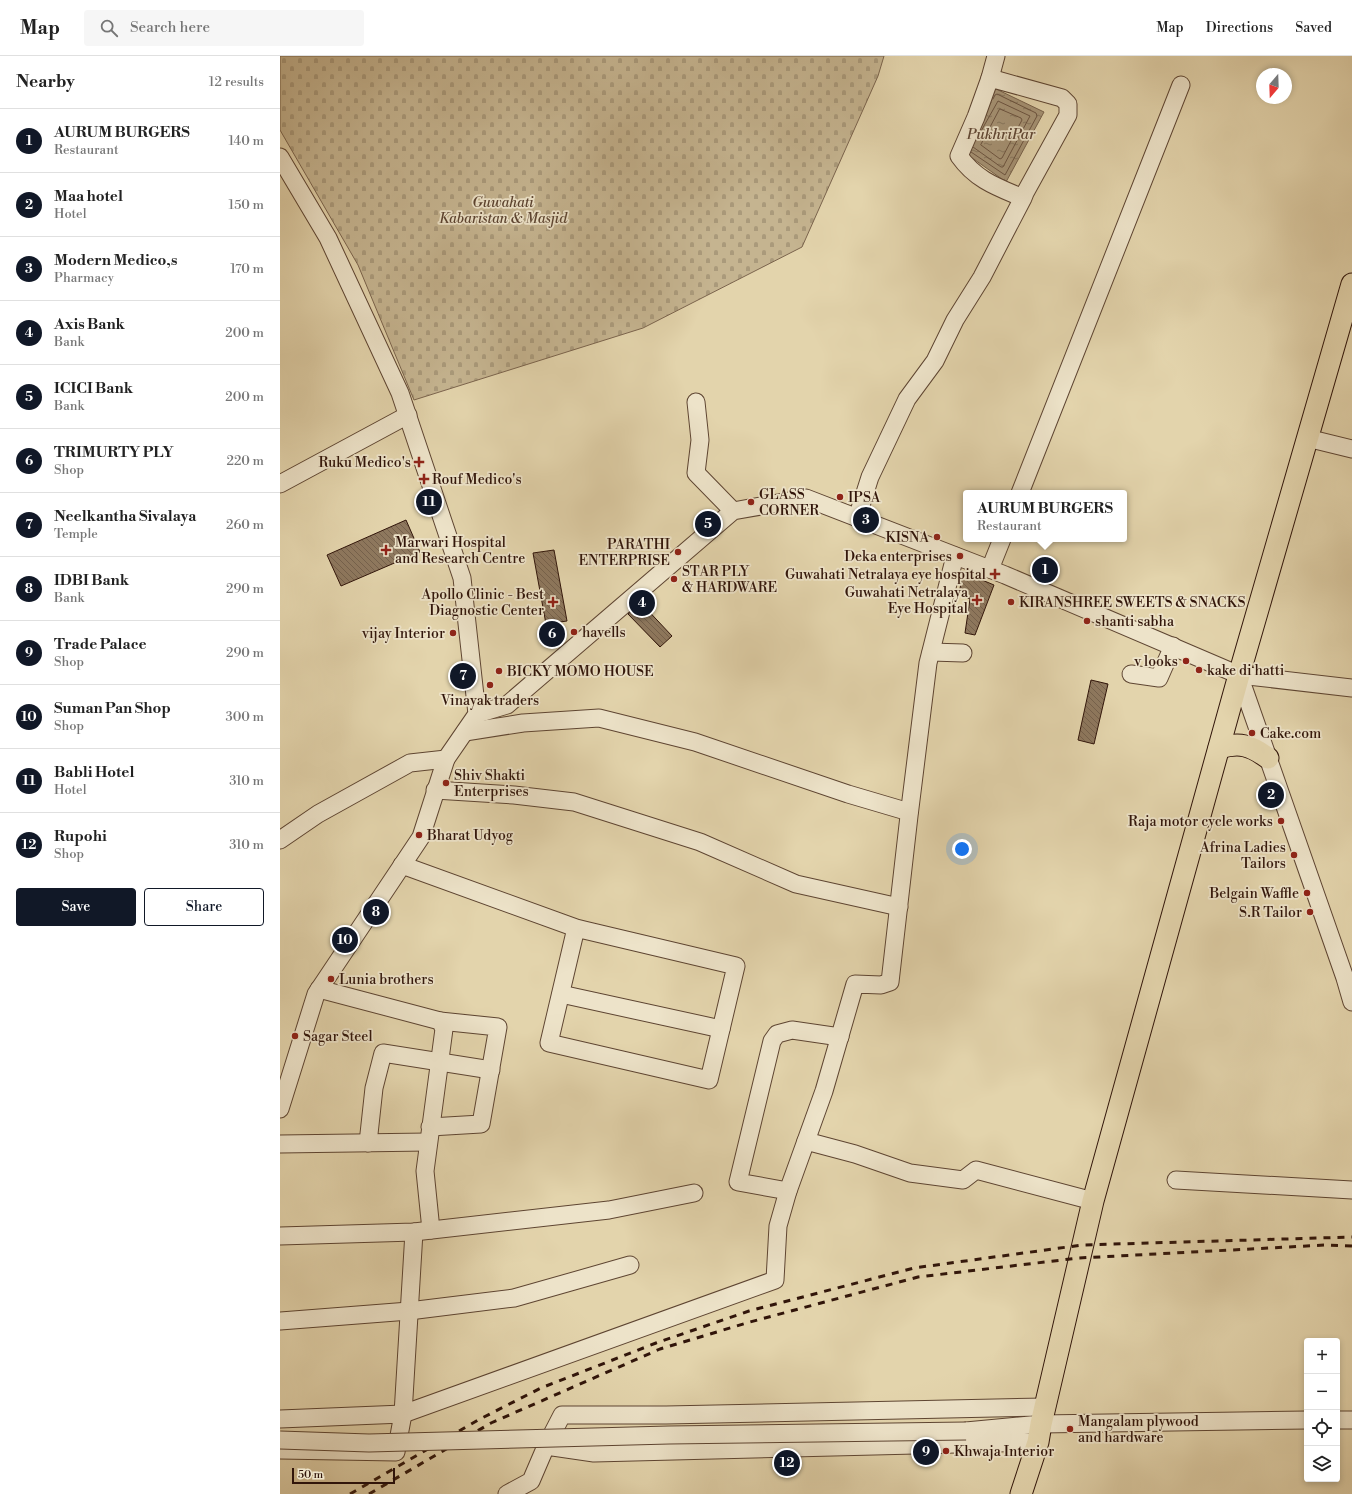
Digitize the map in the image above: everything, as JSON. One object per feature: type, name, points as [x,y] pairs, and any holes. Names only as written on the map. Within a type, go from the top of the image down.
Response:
[{"type":"main road","points":[[1021,1494],[1041,1424],[1093,1200],[1239,675],[1352,284]]},
{"type":"main road","points":[[1219,748],[1233,744],[1249,746],[1268,758]]},
{"type":"street","points":[[996,56],[976,117],[959,156],[968,168],[990,184],[1023,198]]},
{"type":"street","points":[[857,518],[870,477],[907,399],[934,360],[955,320],[982,277],[1068,115],[1068,104],[1062,98],[990,78]]},
{"type":"street","points":[[1021,490],[1181,85]]},
{"type":"street","points":[[280,158],[328,238],[400,393],[408,415],[462,578],[477,714]]},
{"type":"street","points":[[696,402],[700,440],[696,473],[733,511]]},
{"type":"street","points":[[280,484],[408,415]]},
{"type":"street","points":[[1307,438],[1352,449]]},
{"type":"street","points":[[280,1109],[283,1089],[316,994],[420,837],[446,759],[477,714],[507,705],[733,511],[806,498],[990,569],[1239,675],[1352,688]]},
{"type":"street","points":[[990,569],[1001,542]]},
{"type":"street","points":[[280,1419],[403,1414],[775,1280],[778,1226],[788,1191],[824,1091],[855,984],[882,985],[890,982],[909,812],[928,663],[955,556]]},
{"type":"street","points":[[1131,674],[1159,678],[1172,646]]},
{"type":"street","points":[[931,652],[964,653]]},
{"type":"street","points":[[1239,675],[1345,978],[1352,1002]]},
{"type":"street","points":[[465,732],[523,724],[599,718],[695,742],[848,794],[909,812]]},
{"type":"street","points":[[280,840],[318,814],[410,763],[446,759]]},
{"type":"street","points":[[435,790],[514,795],[574,802],[700,842],[796,884],[898,907]]},
{"type":"street","points":[[402,865],[576,928],[736,966],[709,1080],[549,1043],[576,928]]},
{"type":"street","points":[[280,1144],[368,1143],[429,1135],[481,1124],[498,1027],[440,1021],[319,989]]},
{"type":"street","points":[[561,994],[721,1028]]},
{"type":"street","points":[[431,1230],[425,1171],[444,1028],[440,1021]]},
{"type":"street","points":[[788,1191],[738,1182],[772,1042],[777,1034],[792,1030],[840,1037]]},
{"type":"street","points":[[368,1143],[374,1088],[383,1053],[491,1070]]},
{"type":"street","points":[[806,1141],[855,1154],[910,1173],[963,1180],[976,1170],[1093,1200]]},
{"type":"street","points":[[1176,1180],[1352,1190]]},
{"type":"street","points":[[280,1236],[414,1232],[609,1210],[694,1193]]},
{"type":"street","points":[[280,1450],[396,1452],[403,1414],[414,1232]]},
{"type":"street","points":[[280,1321],[409,1311],[514,1298],[630,1265]]},
{"type":"street","points":[[508,1494],[531,1488],[546,1446],[562,1415],[666,1415],[1041,1424],[1304,1420]]},
{"type":"street","points":[[1340,1420],[1352,1420]]},
{"type":"street","points":[[280,1440],[369,1443],[669,1435],[966,1431],[1041,1424]]},
{"type":"street","points":[[546,1446],[594,1453],[1041,1424]]},
{"type":"green space","name":"Guwahati Kabaristan & Masjid","points":[[280,56],[884,56],[878,76],[802,247],[643,328],[414,400],[358,265],[280,130]]},
{"type":"water","name":"PukhriPar","points":[[994,88],[1044,112],[1006,182],[961,150]]},
{"type":"building","points":[[406,520],[420,552],[341,586],[327,555]]},
{"type":"building","points":[[554,550],[567,621],[546,624],[533,553]]},
{"type":"building","points":[[963,572],[994,585],[975,635],[965,633],[970,599],[959,594]]},
{"type":"building","points":[[641,603],[672,636],[660,647],[628,614]]},
{"type":"building","points":[[1091,680],[1108,684],[1094,744],[1078,740]]},
{"type":"railway","points":[[350,1494],[478,1420],[541,1388],[656,1343],[749,1311],[914,1268],[1082,1245],[1352,1237]]},
{"type":"railway","points":[[369,1494],[491,1423],[660,1349],[750,1322],[918,1277],[1079,1258],[1326,1245],[1352,1246]]},
{"type":"place","name":"Ruku Medico's","points":[[419,462]]},
{"type":"place","name":"Rouf Medico's","points":[[424,479]]},
{"type":"place","name":"IPSA","points":[[840,497]]},
{"type":"place","name":"Babli Hotel","points":[[429,502]]},
{"type":"place","name":"GLASS CORNER","points":[[751,502]]},
{"type":"place","name":"Modern Medico,s","points":[[866,520]]},
{"type":"place","name":"ICICI Bank","points":[[708,524]]},
{"type":"place","name":"KISNA","points":[[937,537]]},
{"type":"place","name":"Marwari Hospital and Research Centre","points":[[386,550]]},
{"type":"place","name":"PARATHI ENTERPRISE","points":[[678,552]]},
{"type":"place","name":"Deka enterprises","points":[[960,556]]},
{"type":"place","name":"AURUM BURGERS","points":[[1045,570]]},
{"type":"place","name":"Guwahati Netralaya eye hospital","points":[[995,574]]},
{"type":"place","name":"STAR PLY & HARDWARE","points":[[674,579]]},
{"type":"place","name":"Guwahati Netralaya Eye Hospital","points":[[977,600]]},
{"type":"place","name":"Apollo Clinic - Best Diagnostic Center","points":[[553,602]]},
{"type":"place","name":"KIRANSHREE SWEETS & SNACKS","points":[[1011,602]]},
{"type":"place","name":"Axis Bank","points":[[642,603]]},
{"type":"place","name":"shanti sabha","points":[[1087,621]]},
{"type":"place","name":"havells","points":[[574,632]]},
{"type":"place","name":"vijay Interior","points":[[453,633]]},
{"type":"place","name":"TRIMURTY PLY","points":[[552,634]]},
{"type":"place","name":"v looks","points":[[1186,661]]},
{"type":"place","name":"kake di hatti","points":[[1199,670]]},
{"type":"place","name":"BICKY MOMO HOUSE","points":[[499,671]]},
{"type":"place","name":"Neelkantha Sivalaya","points":[[463,676]]},
{"type":"place","name":"Vinayak traders","points":[[490,685]]},
{"type":"place","name":"Cake.com","points":[[1252,733]]},
{"type":"place","name":"Shiv Shakti Enterprises","points":[[446,783]]},
{"type":"place","name":"Maa hotel","points":[[1271,795]]},
{"type":"place","name":"Raja motor cycle works","points":[[1281,821]]},
{"type":"place","name":"Bharat Udyog","points":[[419,835]]},
{"type":"place","name":"Afrina Ladies Tailors","points":[[1294,855]]},
{"type":"place","name":"Belgain Waffle","points":[[1307,893]]},
{"type":"place","name":"IDBI Bank","points":[[376,912]]},
{"type":"place","name":"S.R Tailor","points":[[1310,912]]},
{"type":"place","name":"Suman Pan Shop","points":[[345,940]]},
{"type":"place","name":"Lunia brothers","points":[[331,979]]},
{"type":"place","name":"Sagar Steel","points":[[295,1036]]},
{"type":"place","name":"Mangalam plywood and hardware","points":[[1070,1429]]},
{"type":"place","name":"Khwaja Interior","points":[[946,1451]]},
{"type":"place","name":"Trade Palace","points":[[926,1452]]},
{"type":"place","name":"Rupohi","points":[[787,1463]]}]
